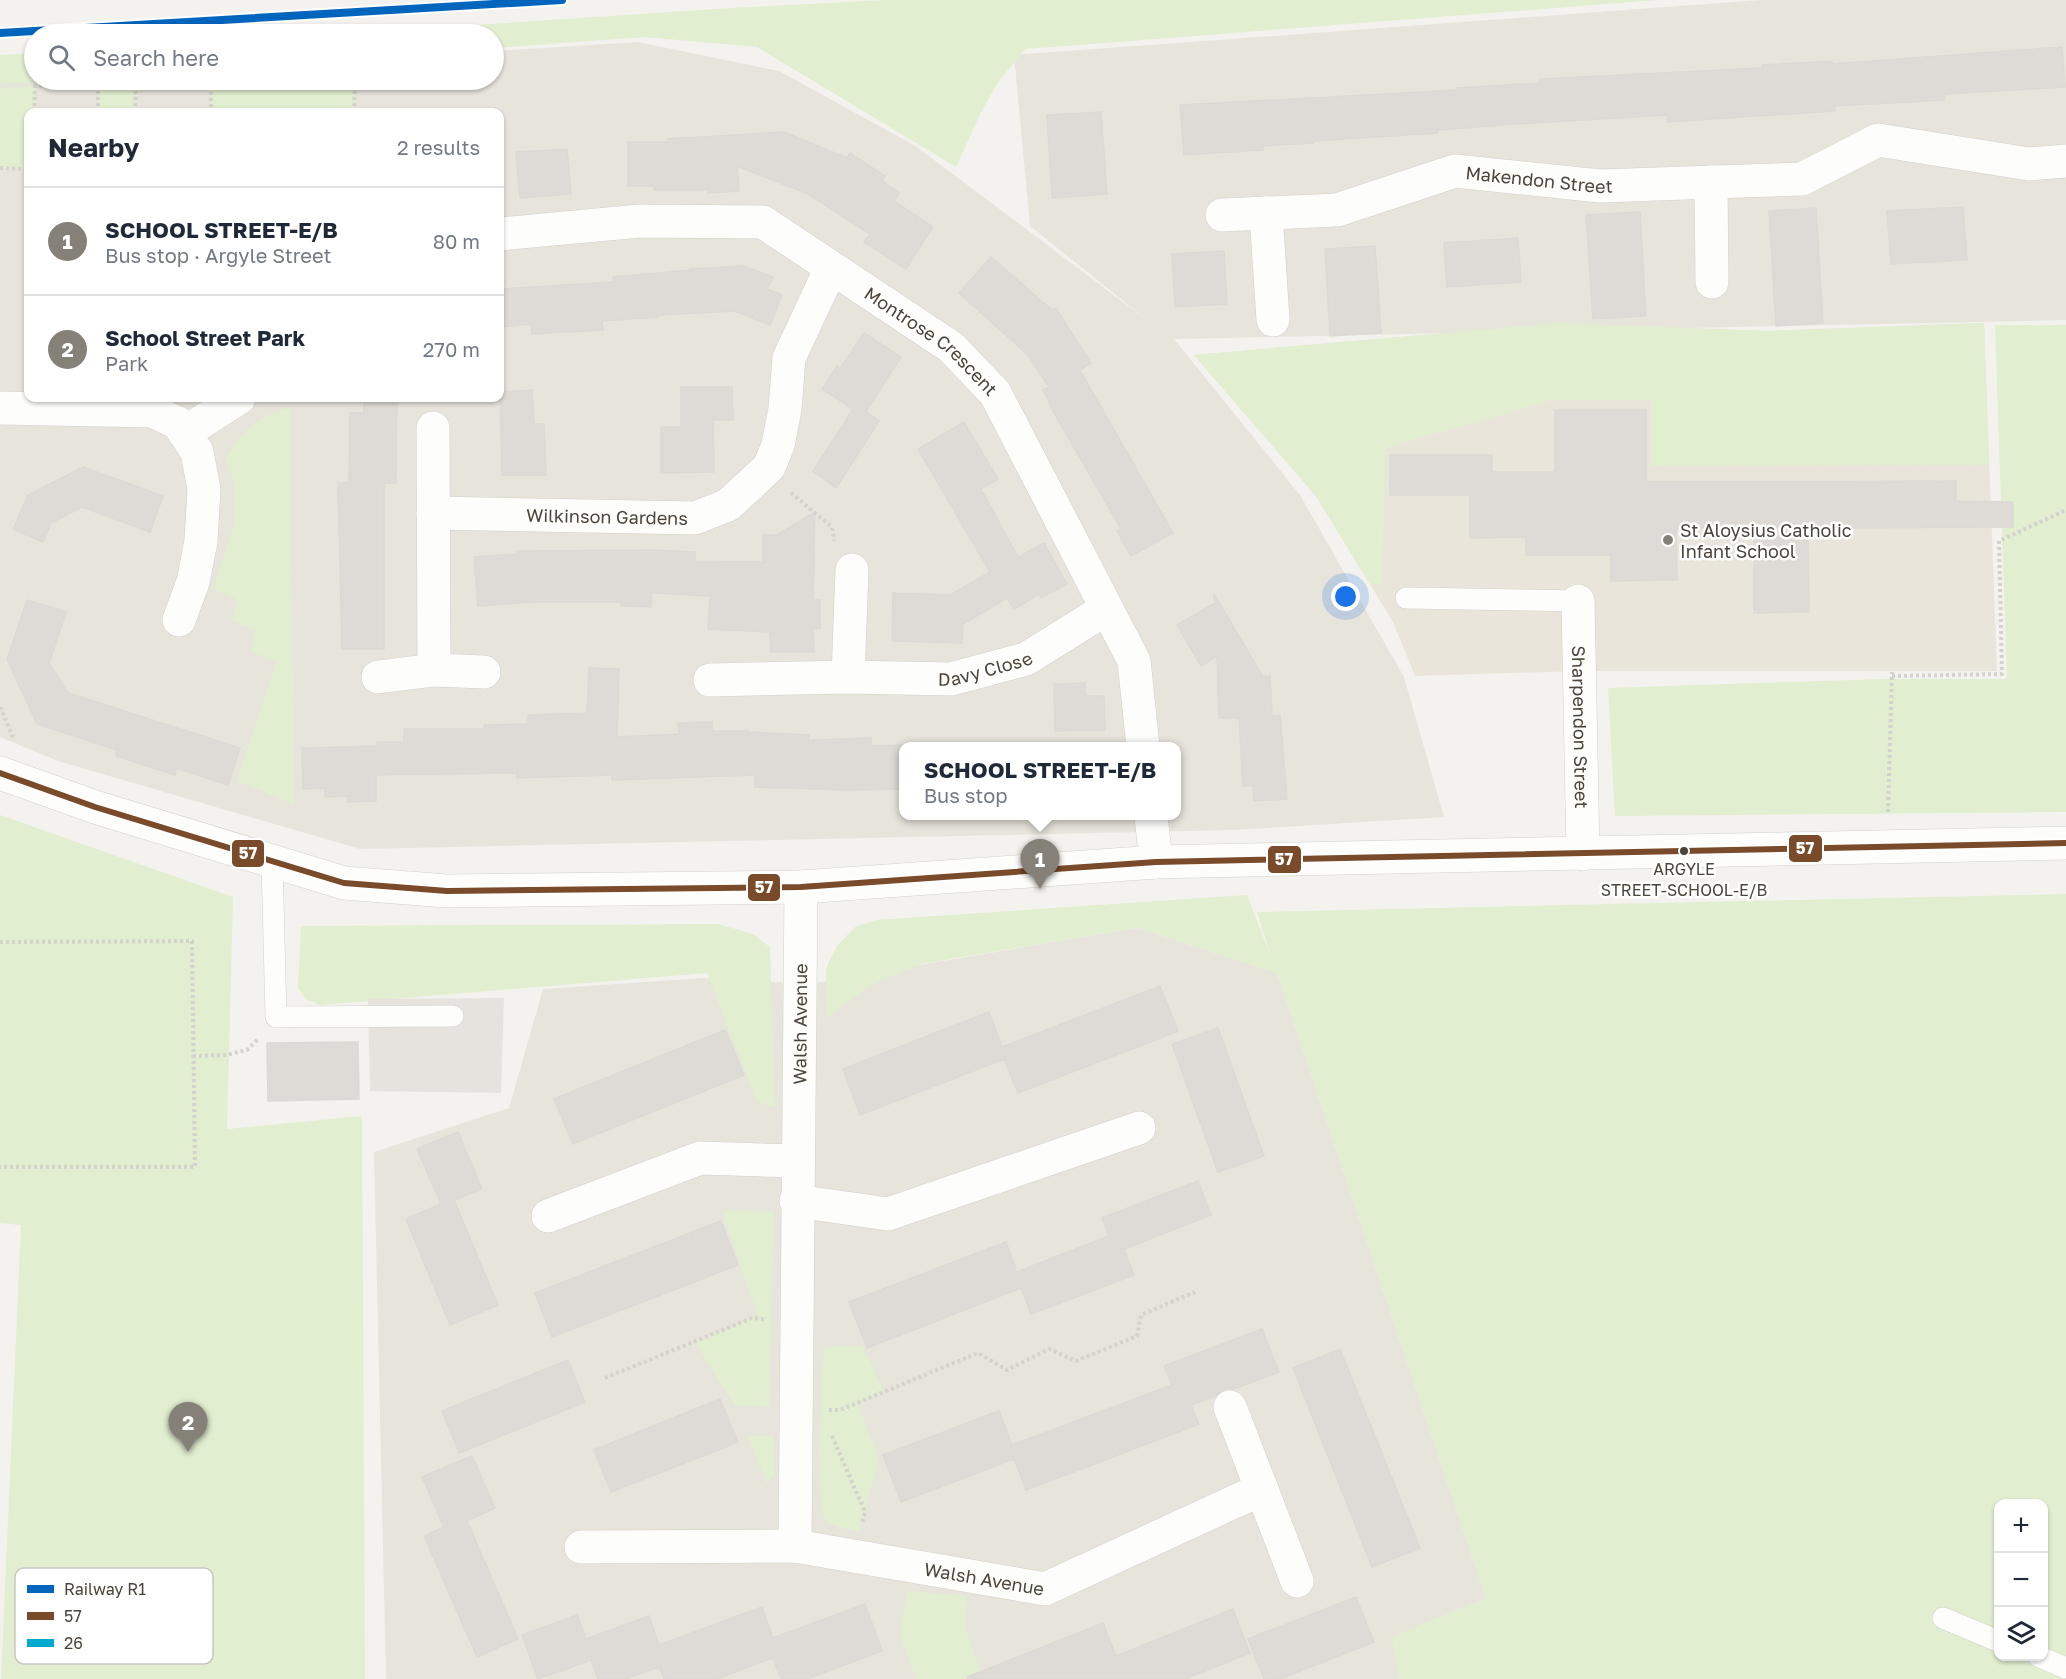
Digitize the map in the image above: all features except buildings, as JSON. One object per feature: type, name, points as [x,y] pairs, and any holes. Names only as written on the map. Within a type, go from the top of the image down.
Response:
[{"type":"street","name":"Makendon Street","points":[[1222,215],[1337,210],[1455,171],[1600,186],[1802,179],[1878,140],[2029,164],[2066,161]]},
{"type":"street","points":[[1711,182],[1712,282]]},
{"type":"street","points":[[1266,213],[1273,320]]},
{"type":"street","name":"Montrose Crescent","points":[[504,234],[640,221],[763,222],[951,347],[995,393],[1134,661],[1142,742]]},
{"type":"street","name":"Wilkinson Gardens","points":[[434,513],[695,518],[728,505],[769,467],[778,445],[785,410],[789,358],[831,268]]},
{"type":"street","points":[[184,433],[233,402]]},
{"type":"street","points":[[0,408],[152,411],[178,423],[197,452],[204,489],[199,551],[193,582],[179,620]]},
{"type":"street","points":[[433,428],[434,670]]},
{"type":"street","points":[[848,677],[852,570]]},
{"type":"street","name":"Sharpendon Street","points":[[1578,602],[1583,854]]},
{"type":"street","name":"Davy Close","points":[[710,680],[848,677],[951,679],[1026,659],[1106,609]]},
{"type":"street","points":[[378,677],[434,670],[484,672]]},
{"type":"street","points":[[0,773],[95,807],[344,883],[447,891],[801,887],[1156,862],[2066,843]]},
{"type":"street","points":[[1151,820],[1156,862]]},
{"type":"street","name":"Walsh Avenue","points":[[795,1546],[808,1411],[796,1321],[801,887]]},
{"type":"street","points":[[796,1201],[888,1215],[1139,1128]]},
{"type":"street","points":[[549,1216],[700,1158],[797,1161]]},
{"type":"street","points":[[1230,1407],[1298,1581]]},
{"type":"street","name":"Walsh Avenue","points":[[580,1547],[795,1546],[1045,1589],[1262,1489]]},
{"type":"lane","points":[[1406,598],[1578,602]]},
{"type":"lane","points":[[272,862],[276,1017],[453,1016]]},
{"type":"lane","points":[[1943,1618],[1994,1639]]},
{"type":"lane","points":[[2048,1660],[2066,1668]]},
{"type":"path","points":[[34,90],[34,108]]},
{"type":"path","points":[[98,90],[98,108]]},
{"type":"path","points":[[135,108],[136,90]]},
{"type":"path","points":[[211,90],[212,108]]},
{"type":"path","points":[[354,108],[355,90]]},
{"type":"path","points":[[0,168],[24,169]]},
{"type":"path","points":[[789,491],[832,527],[838,569],[852,570]]},
{"type":"path","points":[[1887,847],[1892,674],[2002,674],[1999,541],[2066,510]]},
{"type":"path","points":[[0,942],[192,941],[195,1167],[0,1167]]},
{"type":"path","points":[[193,1056],[226,1055],[247,1050],[276,1017]]},
{"type":"path","points":[[855,1556],[865,1512],[808,1411],[840,1410],[978,1353],[1008,1370],[1049,1348],[1076,1360],[1137,1336],[1141,1315],[1195,1292]]},
{"type":"path","points":[[605,1378],[752,1318],[796,1321]]},
{"type":"shaded area","points":[[1760,0],[2066,0],[2066,320],[1174,339],[1300,495],[1404,677],[1444,817],[1234,830],[360,849],[58,761],[0,737],[0,83],[24,82],[24,90],[504,90],[504,50],[638,42],[779,71],[914,145],[1147,320],[1030,226],[1014,55]]},
{"type":"shaded area","name":"St Aloysius Catholic Infant School","points":[[1560,323],[1766,331],[1984,323],[1997,671],[1579,671],[1415,676],[1393,622],[1316,496],[1194,355]]},
{"type":"shaded area","points":[[1137,928],[1277,973],[1486,1598],[1392,1637],[1400,1679],[386,1679],[374,1152],[509,1108],[543,989],[703,978],[808,984]]},
{"type":"shaded area","points":[[504,998],[501,1093],[370,1091],[368,999]]},
{"type":"green space","points":[[883,0],[1658,0],[1026,49],[1001,78],[982,110],[956,167],[757,47],[645,37],[504,47],[504,24],[490,24]]},
{"type":"green space","points":[[24,54],[24,83],[0,84],[0,55]]},
{"type":"green space","points":[[24,87],[24,90],[35,90],[34,108],[24,108],[24,169],[0,168],[0,89]]},
{"type":"green space","points":[[98,90],[136,90],[135,108],[98,108]]},
{"type":"green space","points":[[211,90],[356,90],[354,108],[211,108]]},
{"type":"green space","points":[[1560,323],[1766,331],[1984,323],[1989,465],[1651,466],[1651,400],[1554,400],[1385,448],[1382,585],[1370,584],[1316,496],[1194,355]]},
{"type":"green space","points":[[1995,325],[2066,325],[2066,812],[1615,816],[1608,688],[1883,679],[2007,679]]},
{"type":"green space","points":[[290,406],[294,804],[237,781],[276,662],[250,652],[256,630],[231,621],[237,599],[213,589],[235,521],[233,480],[225,460],[237,440],[252,426]]},
{"type":"green space","points":[[0,815],[233,897],[227,1129],[362,1116],[365,1679],[1,1679],[21,1225],[0,1223]]},
{"type":"green space","points":[[2066,894],[2066,1679],[1400,1679],[1391,1637],[1486,1598],[1277,973],[1137,928],[921,964],[867,987],[827,1018],[826,968],[837,946],[855,927],[876,920],[1247,895],[1271,957],[1257,912]]},
{"type":"green space","points":[[718,924],[753,934],[770,947],[775,1107],[757,1102],[707,973],[320,1005],[305,999],[298,988],[301,926]]},
{"type":"green space","points":[[722,1211],[774,1212],[769,1407],[735,1405],[695,1343],[758,1316]]},
{"type":"green space","points":[[863,1346],[884,1392],[857,1403],[879,1458],[860,1532],[837,1527],[826,1519],[822,1507],[819,1464],[824,1347]]},
{"type":"green space","points":[[748,1436],[773,1436],[775,1474],[767,1484]]},
{"type":"green space","points":[[907,1591],[967,1596],[966,1632],[984,1679],[917,1679],[900,1637]]},
{"type":"rail line","name":"R1","points":[[153,24],[562,0]]},
{"type":"rail line","name":"R1","points":[[0,33],[24,32]]},
{"type":"transit line","name":"57","points":[[0,773],[95,807],[344,883],[447,891],[801,887],[1156,862],[2066,843]]},
{"type":"place","name":"St Aloysius Catholic Infant School","points":[[1668,540]]},
{"type":"place","name":"ARGYLE STREET-SCHOOL-E/B","points":[[1684,851]]},
{"type":"place","name":"SCHOOL STREET-E/B","points":[[1040,889]]},
{"type":"place","name":"School Street Park","points":[[188,1452]]}]
